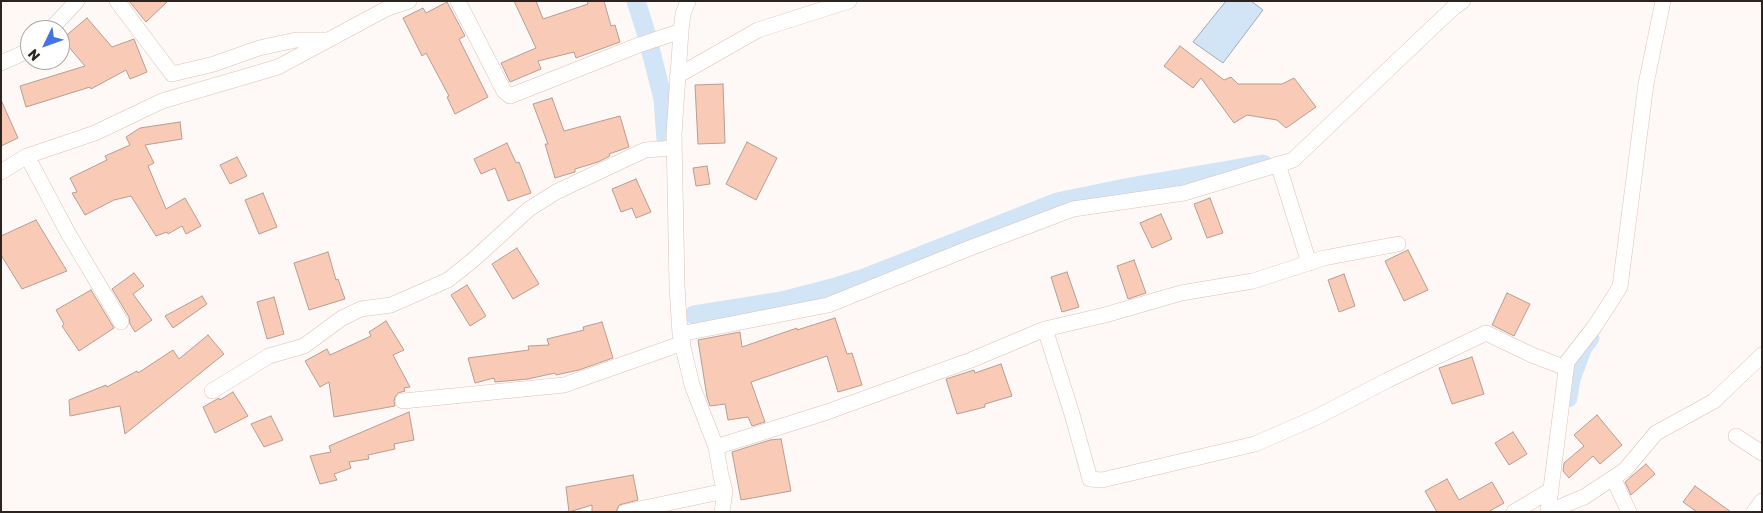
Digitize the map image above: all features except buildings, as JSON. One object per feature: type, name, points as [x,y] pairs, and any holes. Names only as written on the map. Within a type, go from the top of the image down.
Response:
[{"type":"street","points":[[59,20],[77,1]]},
{"type":"street","points":[[117,1],[172,74],[214,64],[260,48],[296,40],[328,40]]},
{"type":"street","points":[[1,172],[27,156],[95,133],[162,101],[278,67],[386,9],[409,1]]},
{"type":"street","points":[[458,1],[504,91],[510,96],[639,45],[681,32]]},
{"type":"street","points":[[688,1],[683,14],[681,32],[674,148],[677,286],[681,338],[692,385],[716,446],[721,476],[726,491],[722,512]]},
{"type":"street","points":[[677,76],[758,30],[849,1]]},
{"type":"street","points":[[403,401],[564,385],[681,338],[828,305],[1073,209],[1184,193],[1293,160],[1454,7],[1463,1]]},
{"type":"street","points":[[1548,512],[1567,362],[1595,326],[1620,287],[1646,84],[1666,3]]},
{"type":"street","points":[[1,63],[20,54]]},
{"type":"street","points":[[212,391],[269,356],[304,346],[342,318],[354,312],[361,309],[391,305],[448,280],[529,209],[556,192],[645,150],[674,148]]},
{"type":"street","points":[[27,156],[68,233],[122,322]]},
{"type":"street","points":[[1278,164],[1309,262]]},
{"type":"street","points":[[716,446],[827,412],[971,360],[1044,329],[1105,315],[1181,293],[1253,281],[1324,258],[1398,244]]},
{"type":"street","points":[[1044,329],[1072,414],[1090,479],[1102,480],[1255,444],[1317,417],[1388,380],[1486,333],[1532,355],[1566,368]]},
{"type":"street","points":[[1548,512],[1584,496],[1624,470],[1656,433],[1714,401],[1762,354]]},
{"type":"street","points":[[1736,436],[1762,454]]},
{"type":"street","points":[[1613,478],[1629,512]]},
{"type":"street","points":[[1514,512],[1551,490]]},
{"type":"street","points":[[625,512],[726,491]]},
{"type":"street","points":[[1754,512],[1762,501]]},
{"type":"water","points":[[1226,1],[1251,1],[1263,10],[1223,63],[1193,42]]},
{"type":"waterway","points":[[636,1],[647,36]]},
{"type":"waterway","points":[[650,48],[663,99],[666,140]]},
{"type":"waterway","points":[[694,315],[782,301],[832,288],[864,278],[1057,202],[1130,187],[1263,164]]},
{"type":"waterway","points":[[1568,398],[1571,379],[1583,347],[1590,338]]}]
